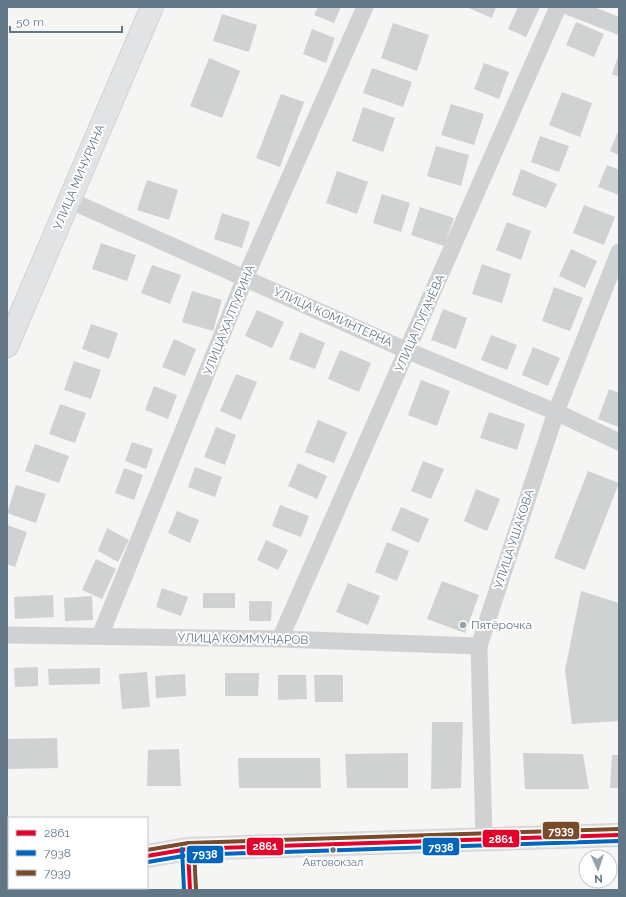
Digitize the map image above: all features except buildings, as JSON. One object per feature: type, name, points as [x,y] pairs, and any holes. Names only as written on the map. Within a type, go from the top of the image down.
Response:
[{"type":"main road","name":"УЛИЦА МИЧУРИНА","points":[[7,346],[152,7]]},
{"type":"main road","points":[[148,856],[188,849],[619,835]]},
{"type":"street","name":"УЛИЦА ХАЛТУРИНА","points":[[100,636],[245,278],[365,7]]},
{"type":"street","name":"УЛИЦА ПУГАЧЁВА","points":[[280,639],[408,351],[558,7]]},
{"type":"street","points":[[570,7],[619,26]]},
{"type":"street","name":"УЛИЦА КОМИНТЕРНА","points":[[70,200],[408,351],[556,412],[619,442]]},
{"type":"street","name":"УЛИЦА УШАКОВА","points":[[484,839],[479,646],[556,412],[619,252]]},
{"type":"street","name":"УЛИЦА КОММУНАРОВ","points":[[7,635],[280,639],[479,646]]},
{"type":"lane","points":[[188,849],[190,890]]},
{"type":"transit line","name":"7939","points":[[148,850],[188,843],[619,829]]},
{"type":"transit line","name":"2861","points":[[148,856],[188,849],[619,835]]},
{"type":"transit line","name":"7938","points":[[148,862],[189,855],[619,841]]},
{"type":"transit line","name":"7938","points":[[182,849],[184,890]]},
{"type":"transit line","name":"2861","points":[[188,849],[190,890]]},
{"type":"transit line","name":"7939","points":[[194,849],[196,890]]},
{"type":"place","name":"Пятёрочка","points":[[463,625]]},
{"type":"place","name":"Автовокзал","points":[[333,850]]}]
